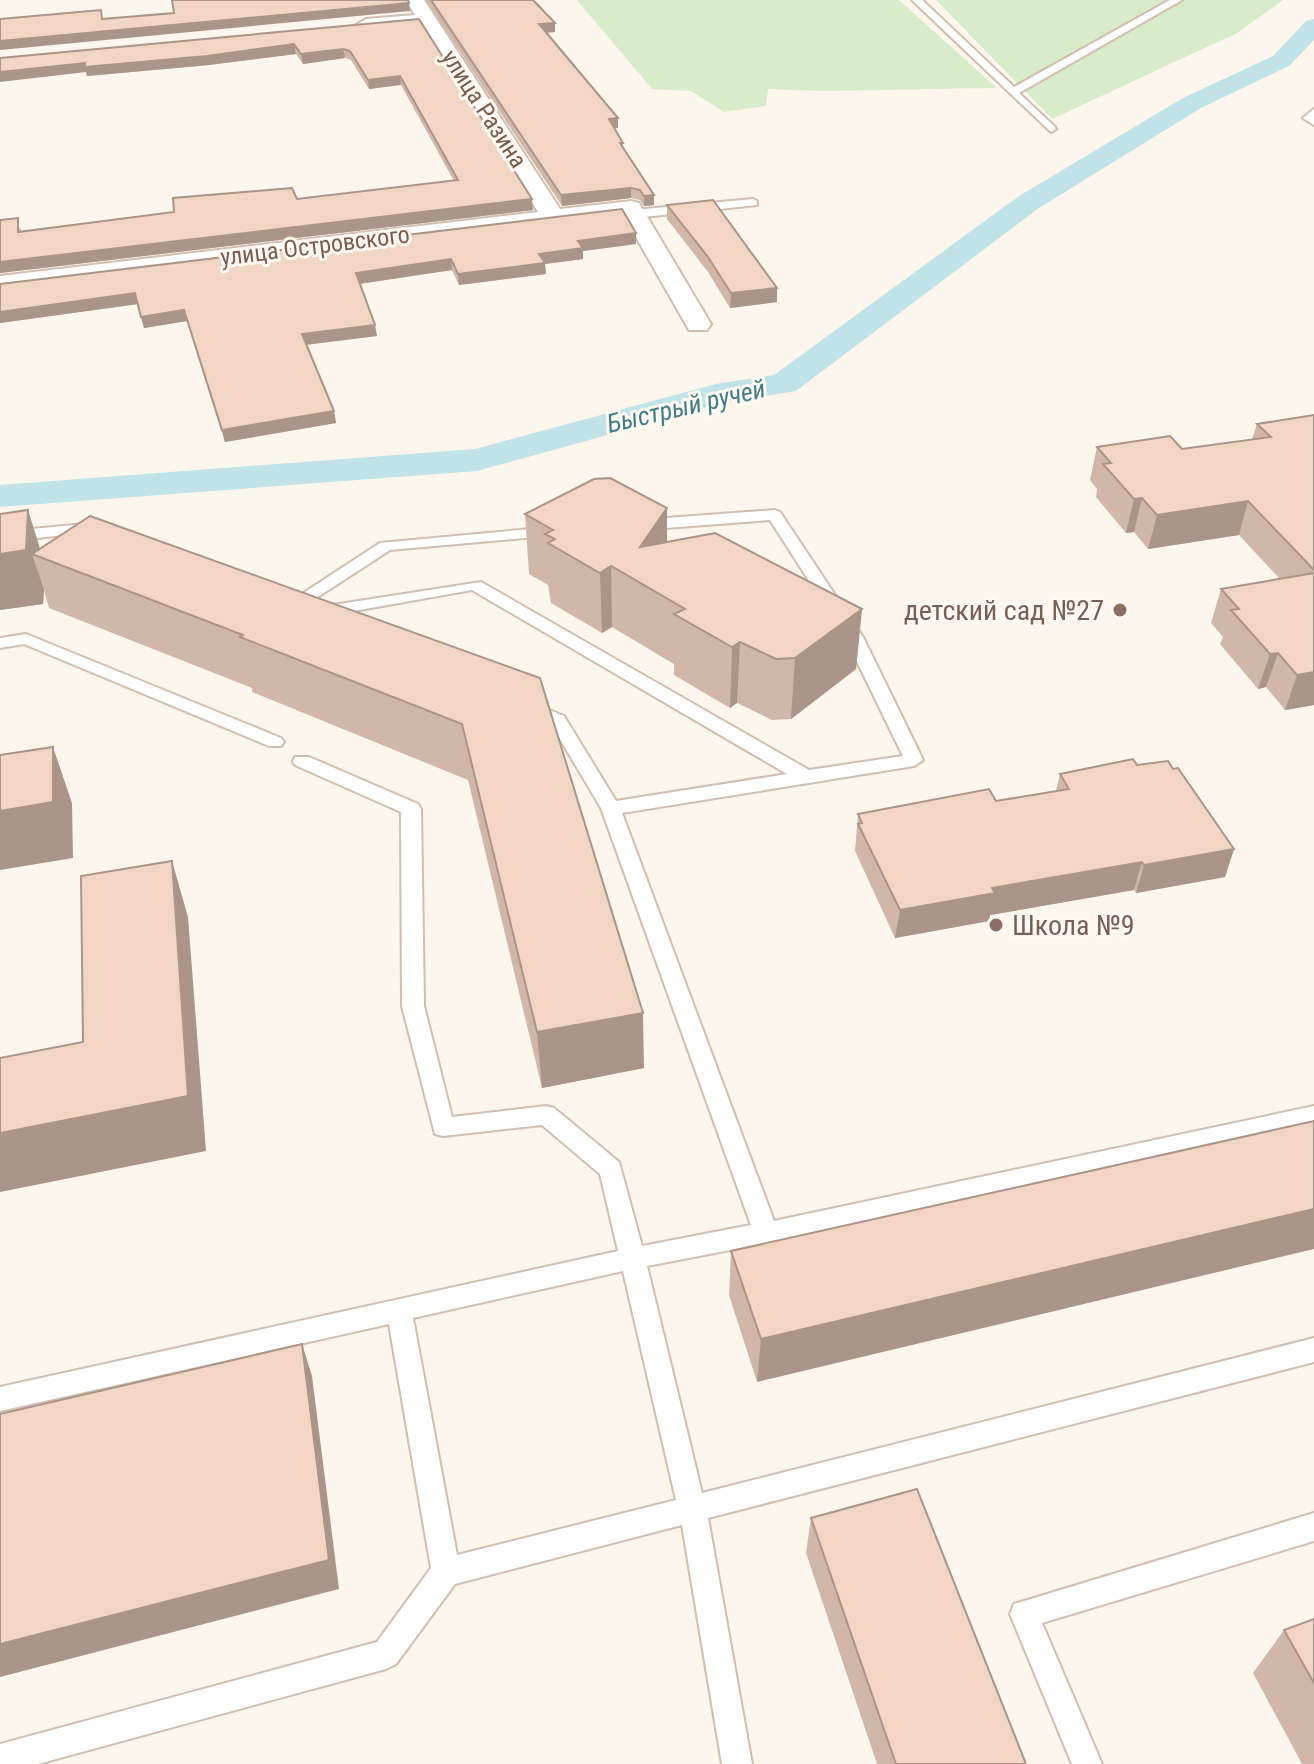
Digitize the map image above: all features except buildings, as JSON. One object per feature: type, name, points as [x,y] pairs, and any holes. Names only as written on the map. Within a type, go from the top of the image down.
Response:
[{"type":"street","name":"улица Разина","points":[[415,0],[553,217]]},
{"type":"street","points":[[348,27],[427,19]]},
{"type":"street","points":[[633,211],[698,324]]},
{"type":"street","name":"улица Островского","points":[[0,284],[553,217],[633,211]]},
{"type":"lane","points":[[917,0],[1051,129]]},
{"type":"lane","points":[[1013,92],[1177,0]]},
{"type":"lane","points":[[1314,112],[1308,118],[1314,122]]},
{"type":"lane","points":[[633,211],[753,203]]},
{"type":"lane","points":[[611,808],[914,760],[854,637],[775,515],[619,527]]},
{"type":"lane","points":[[0,537],[91,527],[105,533]]},
{"type":"lane","points":[[284,610],[386,546],[573,531]]},
{"type":"lane","points":[[284,610],[475,585],[806,777]]},
{"type":"lane","points":[[284,610],[325,627]]},
{"type":"lane","points":[[0,643],[26,639],[275,742]]},
{"type":"lane","points":[[515,702],[558,720],[611,808],[766,1233]]},
{"type":"lane","points":[[302,761],[411,809],[413,1006],[443,1127],[546,1115],[611,1169],[693,1510],[737,1764]]},
{"type":"lane","points":[[0,1399],[633,1258],[766,1233],[1314,1115]]},
{"type":"lane","points":[[399,1310],[446,1572]]},
{"type":"lane","points":[[0,1759],[386,1654],[446,1572],[1314,1350]]},
{"type":"lane","points":[[1087,1764],[1024,1614],[1314,1527]]},
{"type":"green space","points":[[577,0],[899,0],[997,88],[768,89],[766,106],[724,112],[691,91],[652,89]]},
{"type":"green space","points":[[936,0],[1283,0],[1237,33],[1052,119]]},
{"type":"waterway","name":"Быстрый ручей","points":[[0,496],[477,460],[716,394],[784,384],[1029,202],[1192,103],[1281,61],[1314,26]]},
{"type":"place","name":"детский сад №27","points":[[1120,610]]},
{"type":"place","name":"Школа №9","points":[[996,925]]}]
